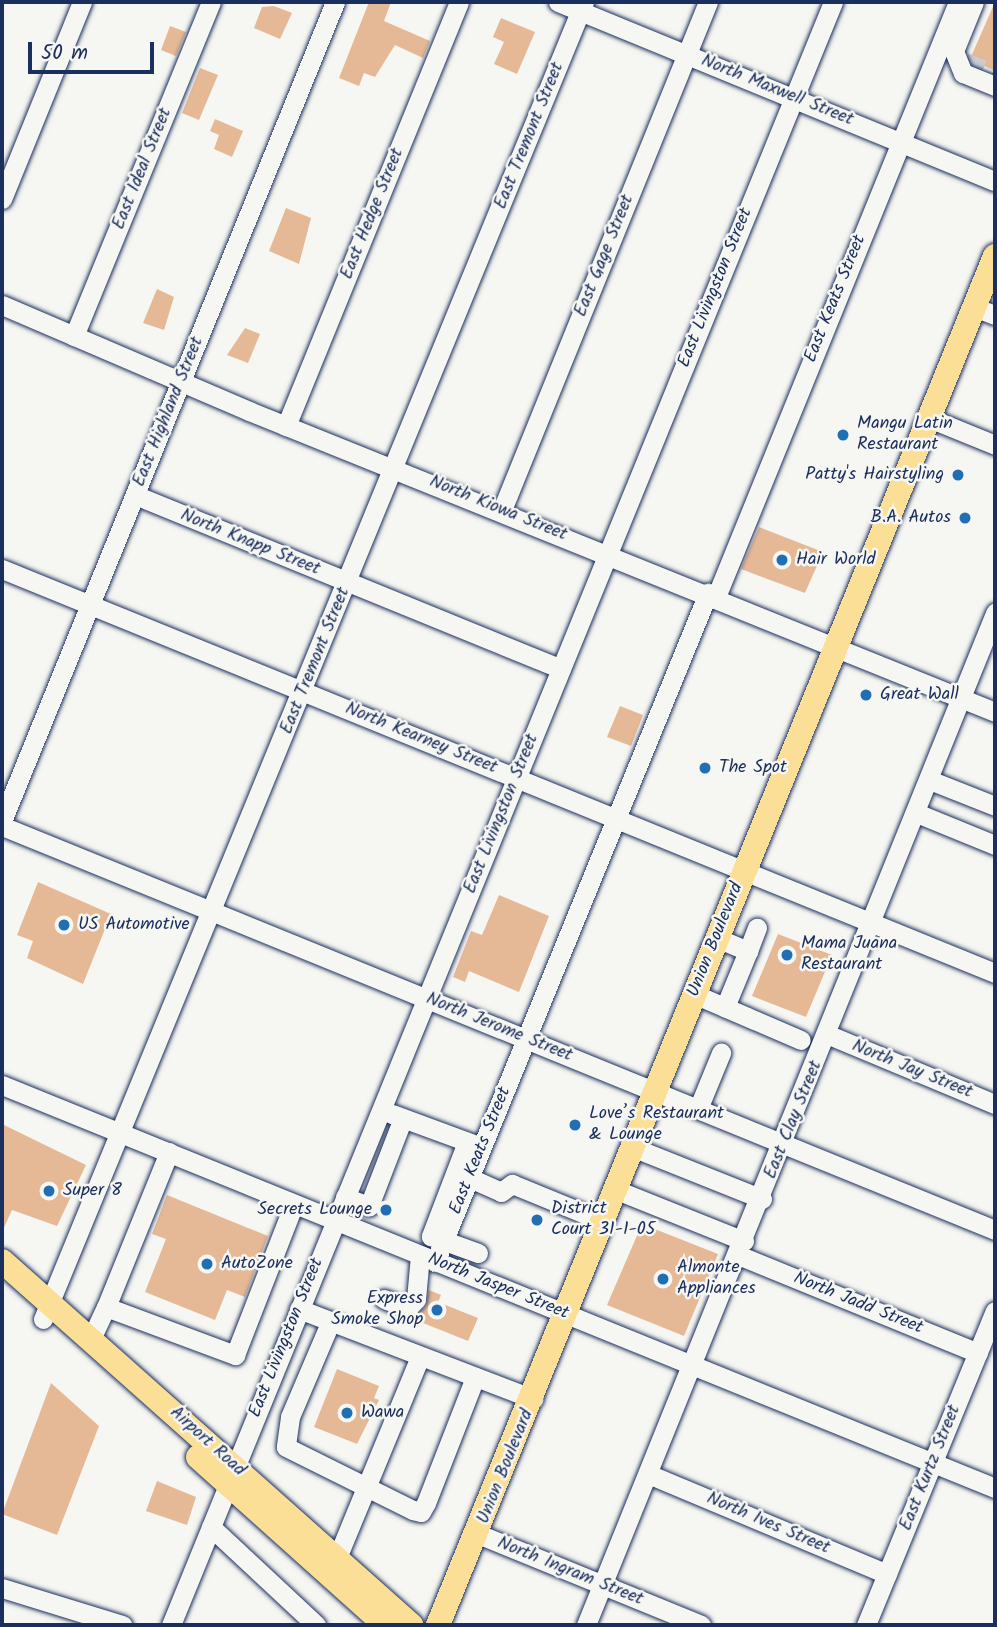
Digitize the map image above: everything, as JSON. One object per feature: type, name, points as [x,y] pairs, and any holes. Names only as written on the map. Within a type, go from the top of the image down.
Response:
[{"type":"main road","name":"Union Boulevard","points":[[438,1625],[533,1399],[614,1189],[929,418],[985,311],[995,256]]},
{"type":"main road","name":"Airport Road","points":[[2,1261],[47,1312],[231,1475],[337,1558],[411,1625]]},
{"type":"main road","name":"Airport Road","points":[[2,1282],[90,1339],[385,1625]]},
{"type":"street","points":[[2,199],[82,2]]},
{"type":"street","name":"East Ideal Street","points":[[74,336],[211,2]]},
{"type":"street","name":"East Highland Street","points":[[2,823],[335,2]]},
{"type":"street","name":"East Hedge Street","points":[[286,426],[459,2]]},
{"type":"street","name":"North Maxwell Street","points":[[558,2],[582,6],[687,54],[995,181]]},
{"type":"street","name":"East Gage Street","points":[[502,510],[708,2]]},
{"type":"street","name":"East Livingston Street","points":[[171,1625],[833,2]]},
{"type":"street","name":"East Keats Street","points":[[384,1299],[408,1308],[416,1299],[428,1259],[444,1241],[470,1178],[475,1145],[526,1039],[958,2]]},
{"type":"street","points":[[974,2],[954,51],[961,60],[963,73],[995,86]]},
{"type":"street","name":"East Tremont Street","points":[[47,1312],[214,912],[582,6]]},
{"type":"street","name":"North Kiowa Street","points":[[2,305],[286,426],[502,510],[995,712]]},
{"type":"street","points":[[929,418],[995,445]]},
{"type":"street","name":"North Knapp Street","points":[[135,495],[561,668]]},
{"type":"street","name":"North Kearney Street","points":[[2,569],[995,973]]},
{"type":"street","name":"East Clay Street","points":[[586,1625],[919,814],[995,613]]},
{"type":"street","points":[[932,781],[995,806]]},
{"type":"street","points":[[919,814],[995,845]]},
{"type":"street","name":"North Jerome Street","points":[[2,823],[995,1230]]},
{"type":"street","points":[[725,1007],[757,928]]},
{"type":"street","points":[[717,938],[748,951]]},
{"type":"street","points":[[694,994],[801,1040]]},
{"type":"street","name":"North Jay Street","points":[[828,1035],[995,1104]]},
{"type":"street","points":[[698,1109],[721,1053]]},
{"type":"street","name":"North Jasper Street","points":[[2,1085],[995,1488]]},
{"type":"street","points":[[381,1110],[475,1145],[431,1236],[478,1254]]},
{"type":"street","points":[[345,1198],[369,1206],[403,1118]]},
{"type":"street","points":[[632,1147],[762,1199]]},
{"type":"street","points":[[90,1339],[106,1307],[169,1152]]},
{"type":"street","points":[[470,1178],[501,1192],[512,1184],[602,1221]]},
{"type":"street","name":"North Jadd Street","points":[[614,1189],[978,1353]]},
{"type":"street","points":[[106,1307],[235,1355],[294,1204]]},
{"type":"street","points":[[299,1309],[533,1399]]},
{"type":"street","name":"East Kurtz Street","points":[[866,1625],[995,1311]]},
{"type":"street","points":[[330,1323],[290,1418],[286,1447],[368,1490],[421,1512],[475,1377]]},
{"type":"street","points":[[337,1558],[368,1490],[420,1357]]},
{"type":"street","name":"North Ives Street","points":[[648,1474],[887,1574]]},
{"type":"street","points":[[211,1527],[316,1625]]},
{"type":"street","name":"North Ingram Street","points":[[478,1534],[701,1625]]},
{"type":"street","points":[[2,1588],[122,1625]]},
{"type":"building","points":[[369,2],[391,2],[384,21],[430,41],[423,58],[395,45],[375,77],[364,73],[359,86],[339,78]]},
{"type":"building","points":[[995,2],[995,71],[970,59]]},
{"type":"building","points":[[274,6],[292,13],[280,39],[254,28],[262,7]]},
{"type":"building","points":[[501,18],[535,32],[517,74],[494,64],[504,42],[493,37]]},
{"type":"building","points":[[170,26],[186,32],[176,56],[161,50]]},
{"type":"building","points":[[200,68],[218,75],[199,120],[182,113]]},
{"type":"building","points":[[215,119],[243,131],[232,157],[214,149],[219,135],[210,131]]},
{"type":"building","points":[[286,208],[311,218],[299,264],[269,251]]},
{"type":"building","points":[[157,289],[174,297],[164,330],[143,323]]},
{"type":"building","points":[[245,328],[260,334],[248,363],[227,355]]},
{"type":"building","name":"Hair World","points":[[759,527],[823,552],[805,593],[741,569]]},
{"type":"building","points":[[620,706],[643,715],[631,746],[607,737]]},
{"type":"building","name":"US Automotive","points":[[38,882],[111,914],[83,984],[27,958],[33,941],[17,935]]},
{"type":"building","points":[[499,895],[549,916],[519,992],[469,971],[465,982],[453,977],[471,931],[482,935]]},
{"type":"building","points":[[778,934],[832,955],[806,1017],[752,996]]},
{"type":"building","name":"Super 8","points":[[2,1124],[86,1165],[57,1226],[12,1210],[2,1232]]},
{"type":"building","name":"AutoZone","points":[[167,1195],[268,1236],[245,1297],[227,1290],[215,1320],[145,1292],[166,1239],[152,1234]]},
{"type":"building","name":"Almonte Appliances","points":[[642,1224],[718,1254],[684,1336],[607,1305]]},
{"type":"building","name":"Express Smoke Shop","points":[[429,1290],[441,1295],[438,1302],[478,1318],[468,1341],[413,1319],[426,1306]]},
{"type":"building","name":"Wawa","points":[[337,1369],[379,1386],[374,1398],[379,1400],[357,1444],[314,1427]]},
{"type":"building","points":[[51,1383],[99,1426],[57,1535],[2,1514]]},
{"type":"building","points":[[157,1481],[196,1497],[187,1525],[146,1511]]},
{"type":"tunnel","points":[[965,62],[995,75]]},
{"type":"place","name":"Mangu Latin Restaurant","points":[[843,435]]},
{"type":"place","name":"Patty's Hairstyling","points":[[958,475]]},
{"type":"place","name":"B.A. Autos","points":[[965,518]]},
{"type":"place","name":"Hair World","points":[[782,560]]},
{"type":"place","name":"Great Wall","points":[[866,695]]},
{"type":"place","name":"The Spot","points":[[705,768]]},
{"type":"place","name":"US Automotive","points":[[64,925]]},
{"type":"place","name":"Mama Juana Restaurant","points":[[787,955]]},
{"type":"place","name":"Love’s Restaurant & Lounge","points":[[575,1125]]},
{"type":"place","name":"Super 8","points":[[49,1191]]},
{"type":"place","name":"Secrets Lounge","points":[[386,1210]]},
{"type":"place","name":"District Court 31-1-05","points":[[537,1220]]},
{"type":"place","name":"AutoZone","points":[[207,1264]]},
{"type":"place","name":"Almonte Appliances","points":[[663,1279]]},
{"type":"place","name":"Express Smoke Shop","points":[[437,1310]]},
{"type":"place","name":"Wawa","points":[[347,1413]]}]
